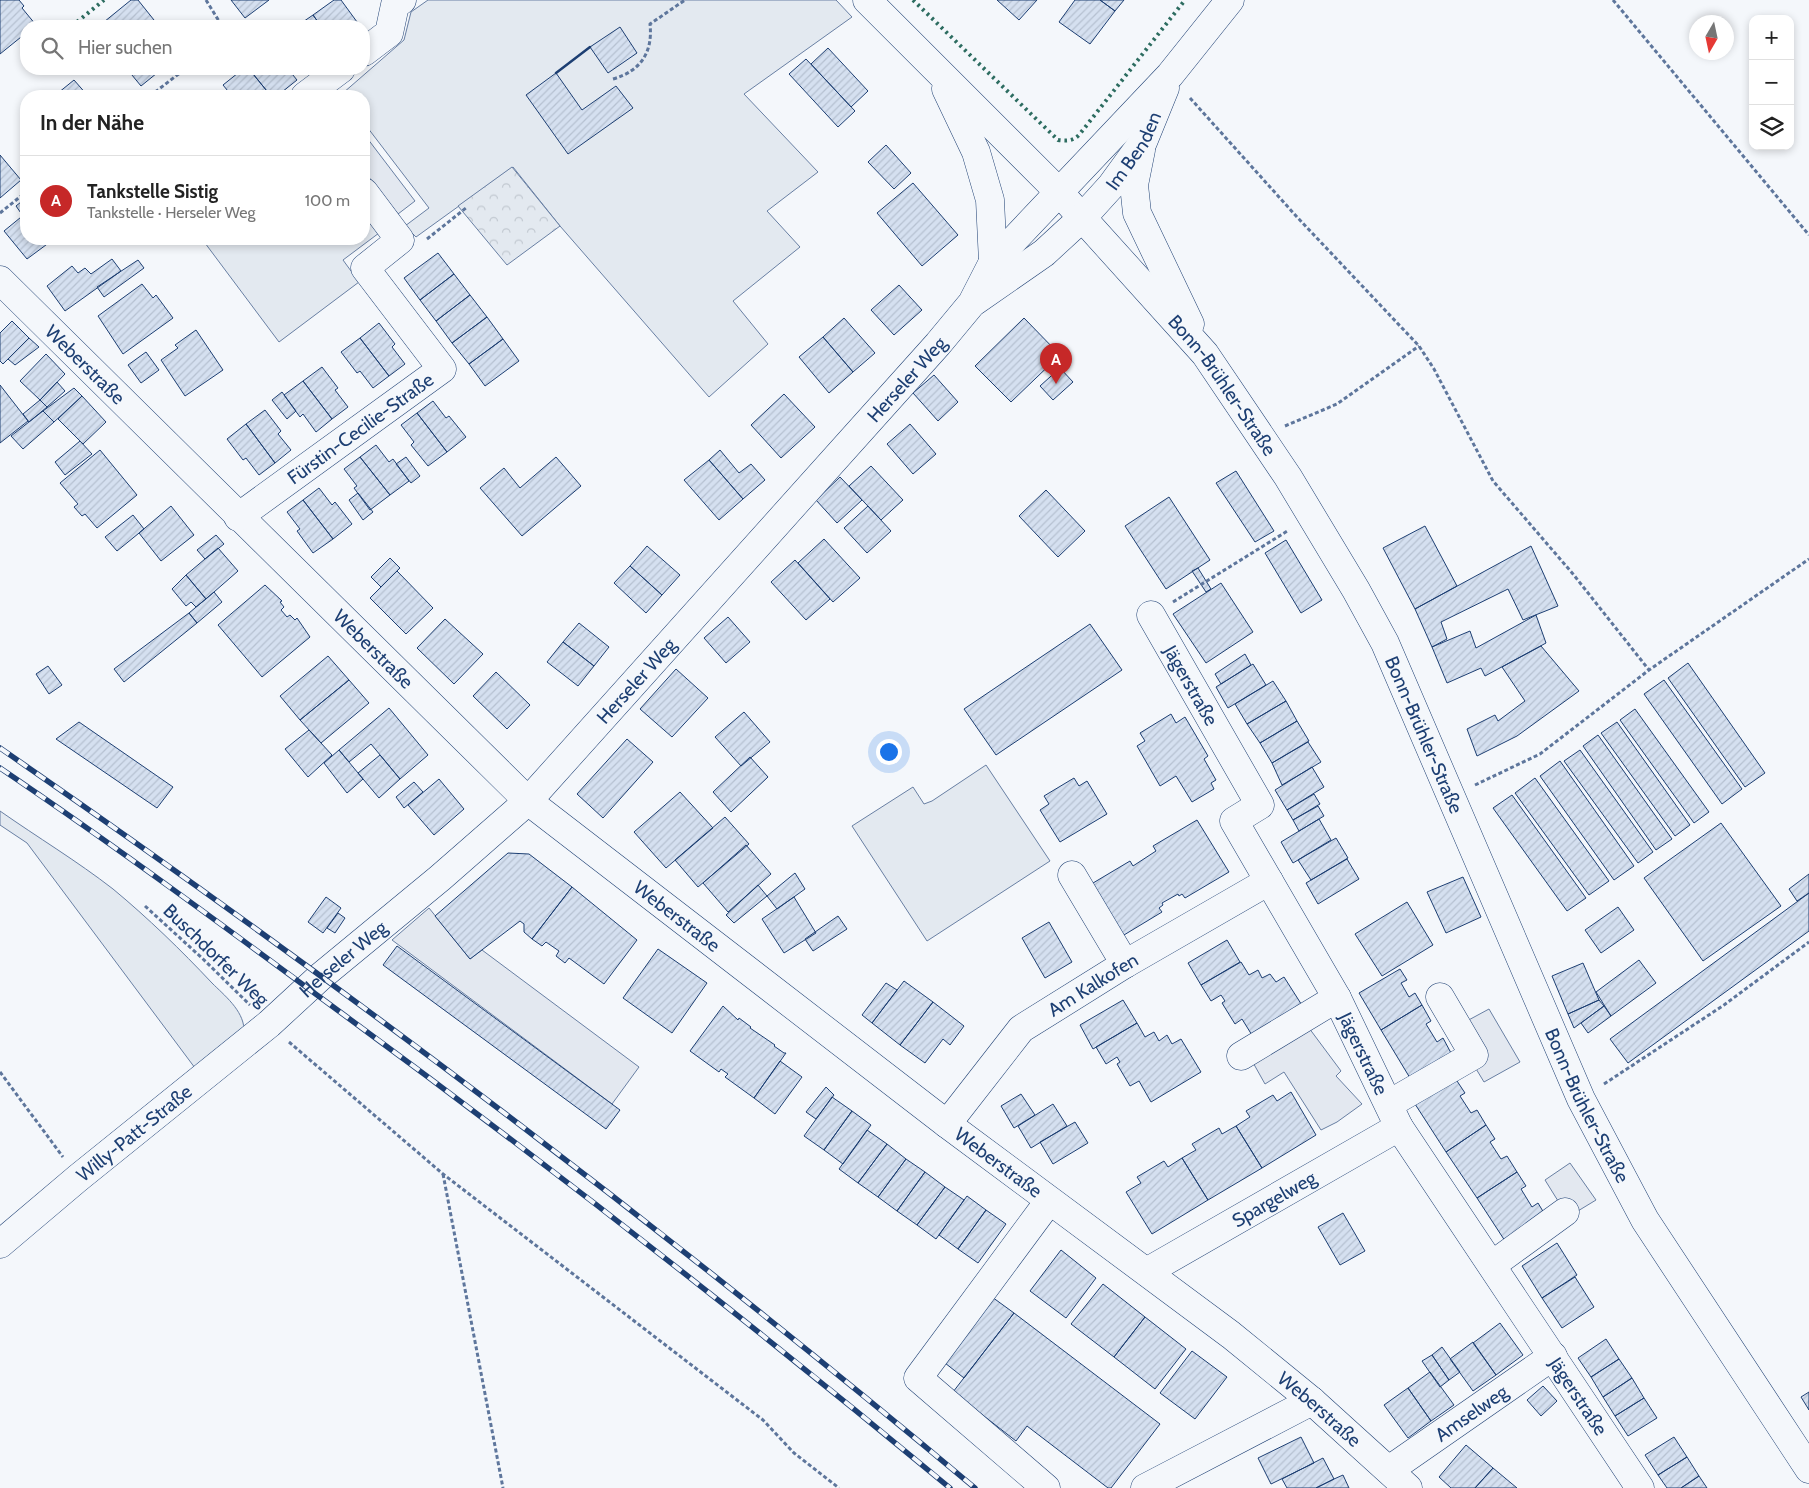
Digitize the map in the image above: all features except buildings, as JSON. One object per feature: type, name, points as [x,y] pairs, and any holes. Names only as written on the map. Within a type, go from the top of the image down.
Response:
[{"type":"street","points":[[370,47],[389,32],[396,5],[402,0]]},
{"type":"street","name":"Bonn-Brühler-Straße","points":[[867,0],[1059,192],[1205,354],[1303,502],[1376,628],[1452,796],[1580,1099],[1645,1220],[1809,1469]]},
{"type":"street","name":"Im Benden","points":[[1059,192],[1170,75],[1230,0]]},
{"type":"street","name":"Bonn-Brühler-Straße","points":[[936,70],[979,160],[990,200],[993,262]]},
{"type":"street","points":[[313,90],[333,75]]},
{"type":"street","name":"Im Benden","points":[[1082,218],[1111,186],[1144,142],[1170,75]]},
{"type":"street","points":[[1144,142],[1134,185],[1137,213],[1205,354]]},
{"type":"street","name":"Herseler Weg","points":[[972,304],[993,262],[1059,192]]},
{"type":"street","points":[[370,200],[400,240]]},
{"type":"street","name":"Herseler Weg","points":[[268,1024],[320,977],[440,878],[528,801],[972,304],[1044,253],[1082,218]]},
{"type":"street","name":"Fürstin-Cecilie-Straße","points":[[238,517],[442,369],[365,268],[400,240]]},
{"type":"street","name":"Weberstraße","points":[[0,280],[238,517],[528,801],[947,1124],[1148,1271],[1312,1401],[1408,1488]]},
{"type":"street","name":"Jägerstraße","points":[[1160,610],[1260,805],[1234,820],[1337,998],[1394,1115],[1640,1488]]},
{"type":"street","points":[[1072,875],[1125,964]]},
{"type":"street","name":"Am Kalkofen","points":[[947,1124],[1021,1029],[1125,964],[1269,881]]},
{"type":"street","name":"Spargelweg","points":[[1148,1271],[1394,1115],[1474,1055],[1440,997]]},
{"type":"street","points":[[1241,1056],[1337,998]]},
{"type":"street","name":"Willy-Patt-Straße","points":[[0,1244],[78,1178],[268,1024]]},
{"type":"street","points":[[1046,1488],[918,1378],[1050,1201]]},
{"type":"street","points":[[1492,1265],[1565,1212]]},
{"type":"street","name":"Amselweg","points":[[1389,1470],[1553,1356]]},
{"type":"street","points":[[1145,1488],[1312,1401]]},
{"type":"path","points":[[206,0],[218,20]]},
{"type":"path","points":[[613,79],[636,69],[647,55],[651,38],[650,24],[684,0]]},
{"type":"path","points":[[1613,0],[1809,235]]},
{"type":"path","points":[[158,90],[177,75]]},
{"type":"path","points":[[1170,75],[1297,217],[1419,346],[1434,369],[1493,481],[1573,574],[1649,670]]},
{"type":"path","points":[[0,213],[20,197]]},
{"type":"path","points":[[400,240],[410,252],[466,208]]},
{"type":"path","points":[[1260,438],[1298,419],[1337,404],[1419,346]]},
{"type":"path","points":[[1160,610],[1277,538]]},
{"type":"path","points":[[1452,796],[1540,754],[1649,670],[1809,558]]},
{"type":"path","name":"Buschdorfer Weg","points":[[145,906],[203,959],[268,1024],[443,1174],[763,1420],[794,1454],[839,1488]]},
{"type":"path","points":[[1580,1099],[1724,1005],[1809,942]]},
{"type":"path","points":[[0,1072],[78,1178]]},
{"type":"path","points":[[443,1174],[503,1488]]},
{"type":"green space","points":[[428,0],[836,0],[852,17],[744,94],[818,172],[767,211],[800,247],[733,301],[768,344],[709,397],[560,226],[513,167],[416,237],[405,226],[429,208],[370,131],[370,90],[346,90],[364,75],[370,75],[370,70],[404,40],[411,12]]},
{"type":"green space","points":[[512,167],[560,226],[507,265],[458,206]]},
{"type":"green space","points":[[370,214],[383,230],[370,240]]},
{"type":"green space","points":[[206,245],[363,245],[343,260],[359,282],[279,342]]},
{"type":"green space","points":[[986,765],[1050,861],[927,941],[852,826],[913,787],[924,804],[932,801]]},
{"type":"green space","points":[[0,811],[113,889],[139,911],[232,1003],[240,1015],[244,1029],[195,1068],[27,843],[0,825]]},
{"type":"shaded area","points":[[370,142],[415,201],[398,214],[370,179]]},
{"type":"shaded area","points":[[429,908],[470,959],[482,950],[639,1067],[612,1104],[392,940]]},
{"type":"shaded area","points":[[1489,1009],[1520,1062],[1484,1082],[1452,1029]]},
{"type":"shaded area","points":[[1306,1024],[1341,1071],[1336,1076],[1362,1104],[1337,1122],[1321,1130],[1284,1072],[1265,1084],[1251,1059]]},
{"type":"shaded area","points":[[1570,1163],[1596,1200],[1568,1217],[1545,1180]]},
{"type":"railway","points":[[0,748],[250,925],[496,1107],[738,1294],[975,1488]]},
{"type":"railway","points":[[0,768],[169,887],[492,1125],[723,1304],[950,1488]]},
{"type":"hedge","points":[[79,20],[104,0]]},
{"type":"hedge","points":[[913,0],[1058,140],[1072,139],[1079,135],[1185,0]]},
{"type":"wall","points":[[556,73],[590,47]]},
{"type":"place","name":"Tankstelle Sistig","points":[[1056,384]]}]
